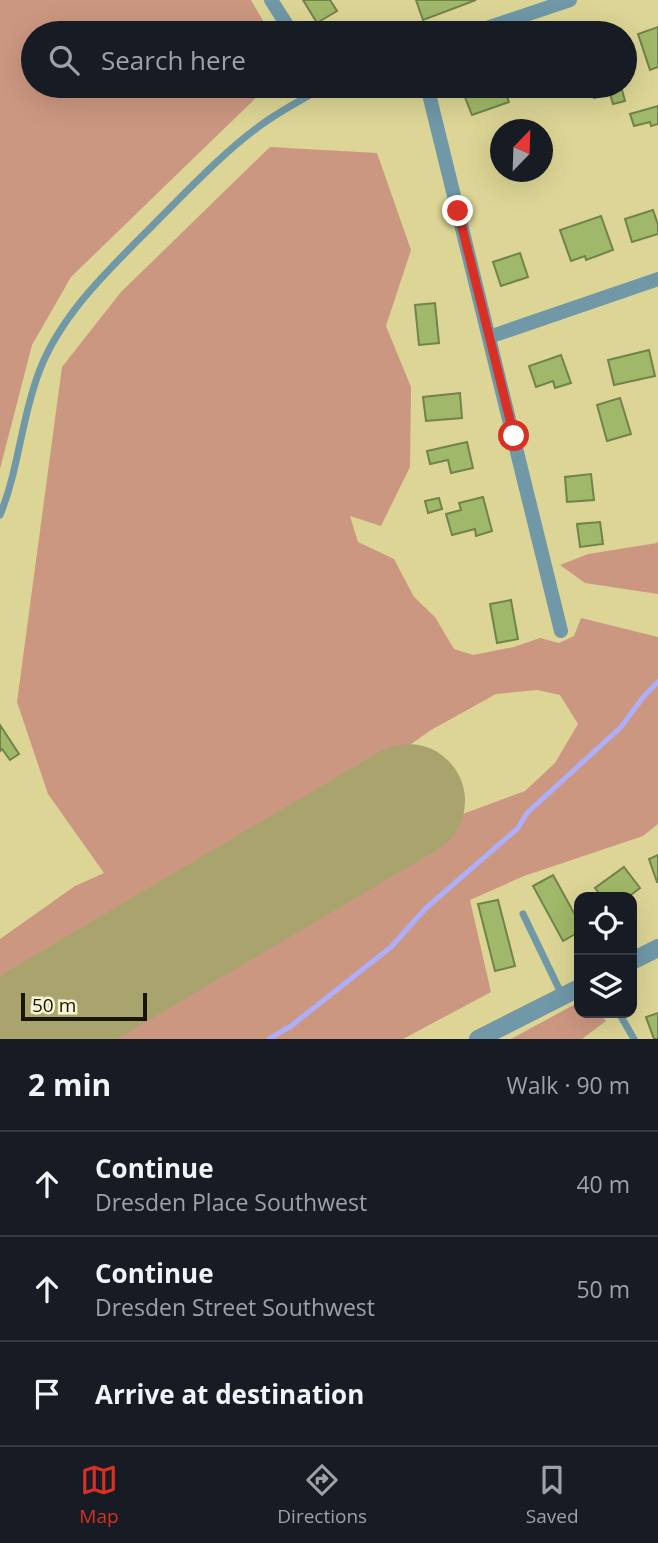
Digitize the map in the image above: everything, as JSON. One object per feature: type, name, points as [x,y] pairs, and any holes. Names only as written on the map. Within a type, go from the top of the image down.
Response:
[{"type":"street","points":[[271,0],[284,21]]},
{"type":"street","points":[[506,21],[559,2]]},
{"type":"street","points":[[429,98],[561,631]]},
{"type":"street","points":[[489,337],[658,279]]},
{"type":"street","points":[[637,958],[658,948]]},
{"type":"street","points":[[478,1039],[574,990]]},
{"type":"lane","points":[[0,515],[13,479],[26,414],[39,371],[64,324],[119,260],[206,171],[261,124],[305,98]]},
{"type":"lane","points":[[523,914],[562,996]]},
{"type":"lane","points":[[622,1018],[634,1039]]},
{"type":"shaded area","points":[[0,0],[251,0],[263,21],[21,21],[21,98],[256,98],[71,277],[32,345],[0,469]]},
{"type":"shaded area","points":[[270,147],[377,153],[411,250],[386,326],[411,387],[410,467],[381,526],[350,516],[358,542],[394,559],[414,597],[435,617],[454,649],[473,655],[514,647],[540,638],[559,643],[574,636],[581,618],[658,637],[658,824],[643,836],[524,876],[470,900],[491,992],[403,1039],[76,1039],[360,871],[409,834],[525,791],[555,763],[578,724],[560,695],[537,690],[496,694],[431,730],[407,747],[383,773],[349,796],[0,996],[0,939],[75,886],[104,873],[48,794],[17,702],[62,367],[121,292]]},
{"type":"shaded area","points":[[658,541],[658,594],[585,583],[560,565],[588,554]]},
{"type":"shaded area","points":[[574,1005],[574,1018],[603,1018],[606,1021],[582,1039],[511,1039]]},
{"type":"building","points":[[303,0],[330,0],[337,11],[316,21]]},
{"type":"building","points":[[416,0],[476,0],[423,20]]},
{"type":"building","points":[[658,27],[658,67],[650,70],[638,34]]},
{"type":"building","points":[[465,98],[508,98],[509,102],[472,115]]},
{"type":"building","points":[[611,98],[624,98],[625,101],[613,104]]},
{"type":"building","points":[[658,106],[658,124],[651,126],[650,122],[634,126],[630,114]]},
{"type":"building","points":[[653,210],[658,234],[632,242],[625,219]]},
{"type":"building","points":[[601,216],[613,250],[586,260],[585,256],[571,261],[560,230]]},
{"type":"building","points":[[520,253],[528,277],[501,286],[493,262]]},
{"type":"building","points":[[435,303],[439,343],[419,345],[415,305]]},
{"type":"building","points":[[649,350],[655,376],[614,385],[608,360]]},
{"type":"building","points":[[561,355],[571,383],[555,388],[553,381],[536,387],[529,366]]},
{"type":"building","points":[[460,393],[462,418],[426,421],[423,397]]},
{"type":"building","points":[[620,398],[631,434],[607,441],[597,405]]},
{"type":"building","points":[[467,442],[473,468],[451,473],[448,460],[430,464],[427,451]]},
{"type":"building","points":[[591,474],[594,500],[567,502],[565,477]]},
{"type":"building","points":[[483,497],[492,531],[476,536],[475,529],[452,535],[446,514],[461,510],[459,503]]},
{"type":"building","points":[[439,498],[442,509],[428,513],[425,501]]},
{"type":"building","points":[[600,522],[603,544],[580,547],[577,524]]},
{"type":"building","points":[[511,600],[518,639],[497,643],[490,604]]},
{"type":"building","points":[[0,725],[19,754],[10,760],[2,749],[0,751]]},
{"type":"building","points":[[658,855],[658,882],[657,882],[649,859]]},
{"type":"building","points":[[624,867],[640,888],[635,892],[598,892],[595,888]]},
{"type":"building","points":[[553,875],[574,913],[574,935],[563,941],[533,886]]},
{"type":"building","points":[[498,900],[515,966],[495,971],[478,904]]},
{"type":"building","points":[[658,1013],[658,1039],[654,1039],[646,1017]]},
{"type":"waterway","points":[[269,1039],[291,1026],[391,947],[426,908],[518,828],[527,813],[621,727],[658,682]]},
{"type":"runway","points":[[5,1039],[408,801]]},
{"type":"route","points":[[458,211],[514,436]]}]
